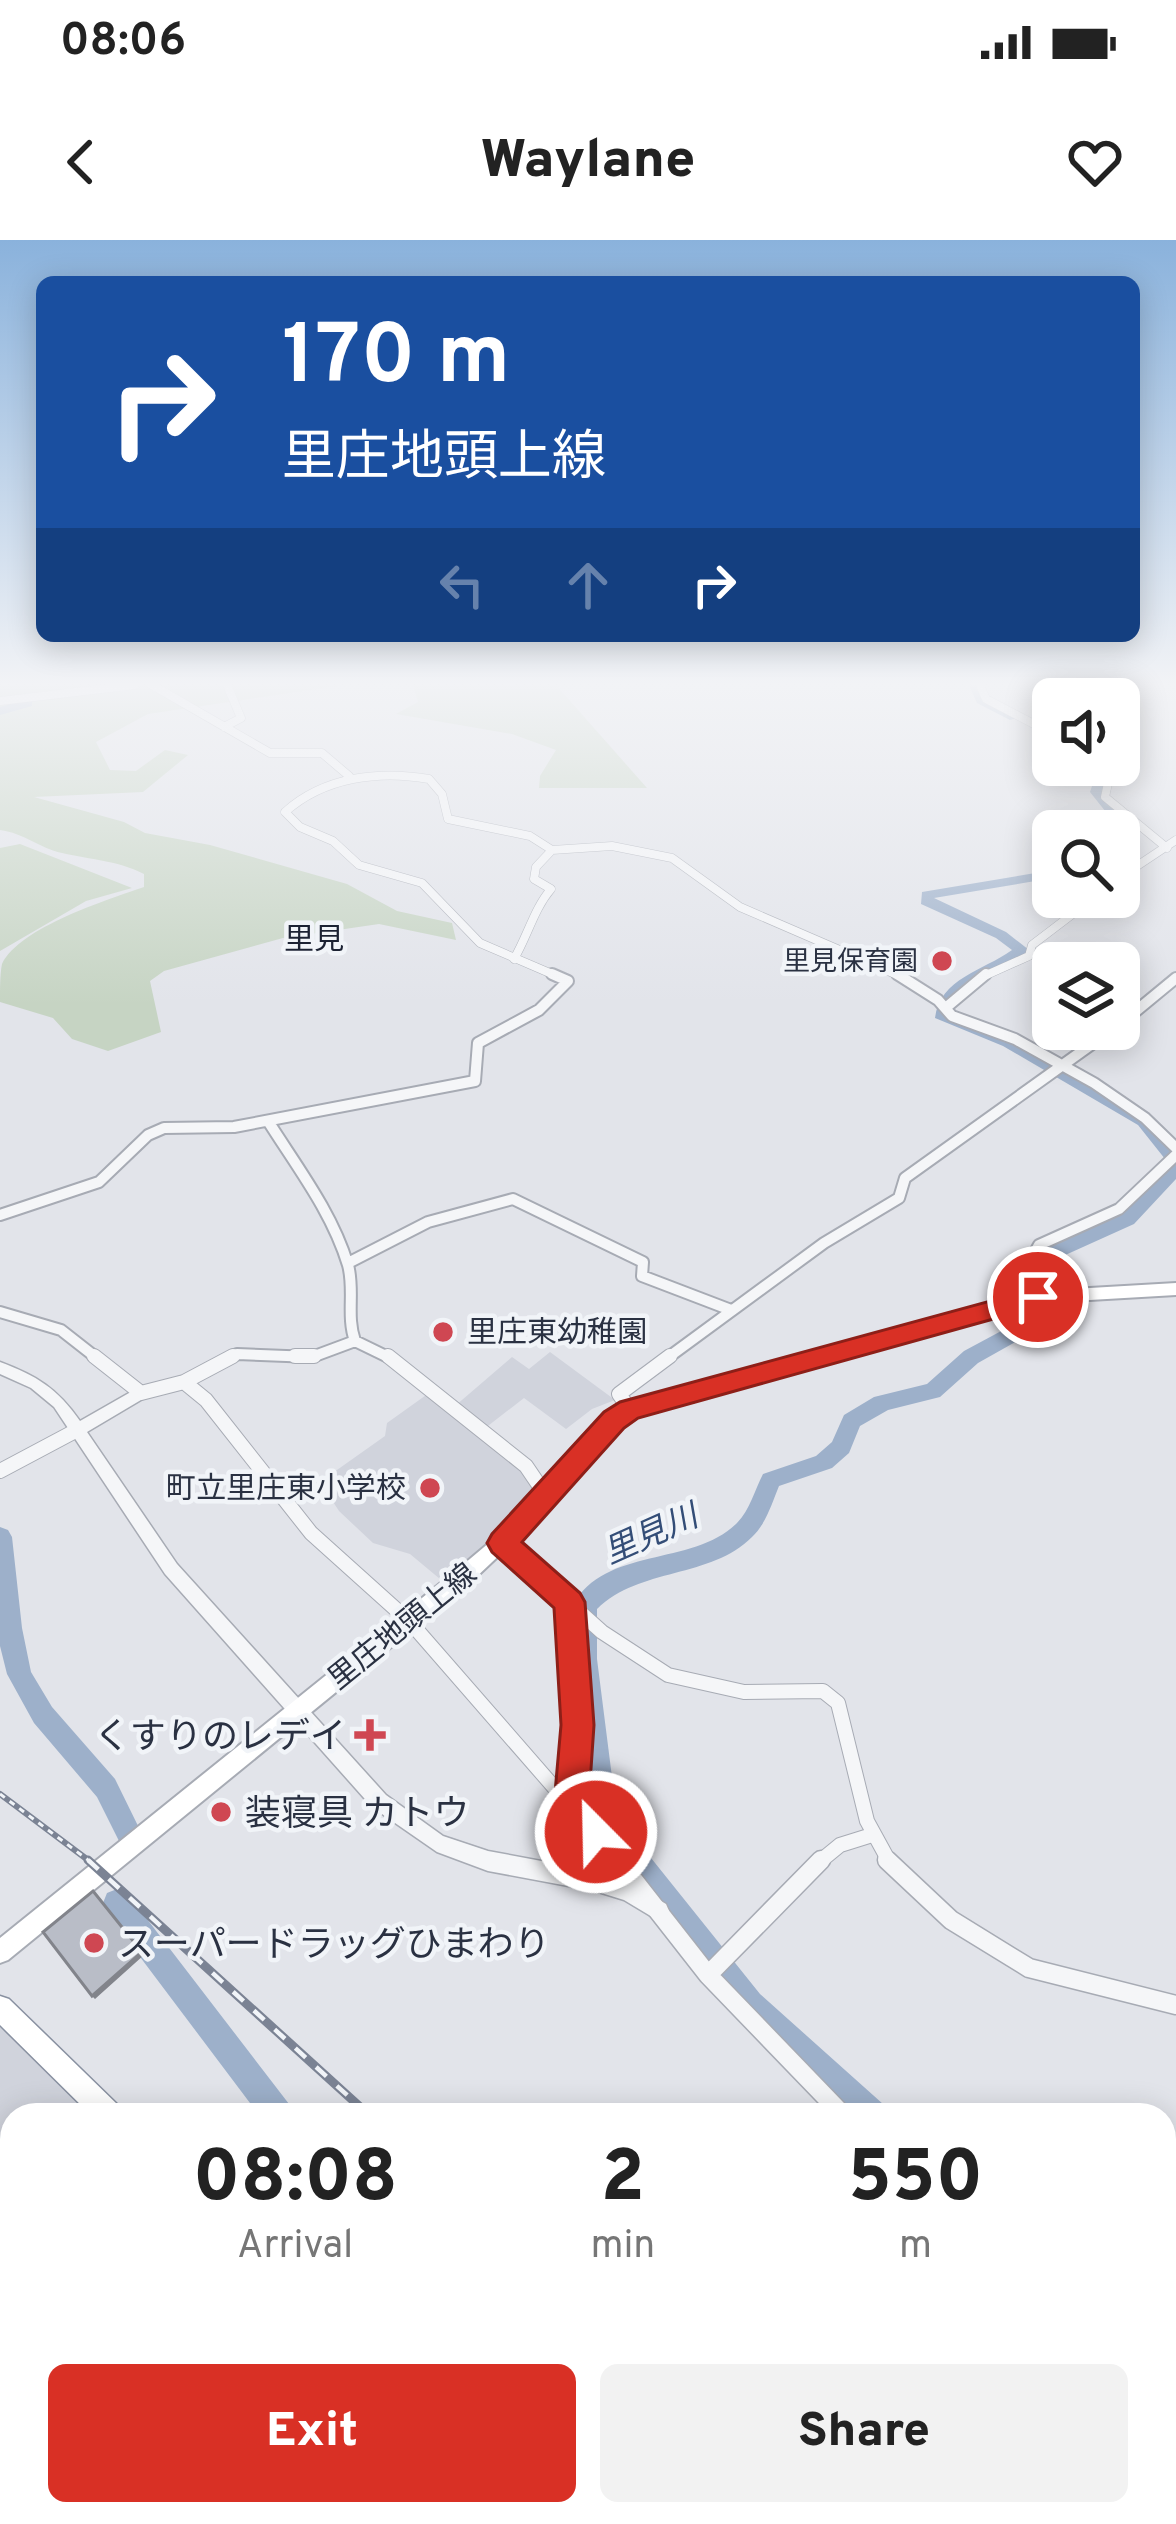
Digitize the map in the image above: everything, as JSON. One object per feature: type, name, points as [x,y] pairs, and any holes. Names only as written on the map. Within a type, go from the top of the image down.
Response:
[{"type":"highway","points":[[0,2008],[98,2103]]},
{"type":"main road","name":"里庄地頭上線","points":[[0,1952],[502,1543],[614,1420],[630,1410],[1046,1295],[1176,1289]]},
{"type":"street","points":[[0,1215],[99,1182],[148,1135],[164,1128],[217,1130],[475,1081],[478,1043],[535,1015],[568,981],[469,934],[422,883],[359,865],[333,841],[300,827],[285,812],[321,792]]},
{"type":"street","points":[[440,792],[448,819],[530,836],[552,850]]},
{"type":"street","points":[[1106,792],[1105,796],[1136,827],[1166,848]]},
{"type":"street","points":[[1140,865],[1176,840]]},
{"type":"street","points":[[514,959],[536,922],[536,907],[551,890],[534,879],[536,867],[552,850],[581,844],[671,857],[730,902],[846,951],[949,1005],[952,1016],[996,1031],[1141,1111],[1173,1155],[1123,1206],[1062,1232],[1034,1250],[1025,1270],[1046,1295]]},
{"type":"street","points":[[949,1005],[984,975],[1029,956],[1032,945],[1067,918]]},
{"type":"street","points":[[1140,1007],[1176,978]]},
{"type":"street","points":[[630,1410],[619,1394],[824,1243],[899,1198],[905,1178],[1084,1050]]},
{"type":"street","points":[[268,1121],[325,1207],[348,1263],[354,1285],[349,1329],[356,1341],[380,1350],[526,1466],[545,1494]]},
{"type":"street","points":[[348,1263],[365,1249],[459,1209],[490,1199],[513,1199],[643,1262],[642,1276],[731,1310]]},
{"type":"street","points":[[0,1312],[61,1330],[141,1393]]},
{"type":"street","points":[[0,1471],[141,1393],[184,1382],[237,1354],[312,1357],[356,1341]]},
{"type":"street","points":[[0,1368],[36,1384],[80,1429],[171,1569],[295,1713],[379,1801],[437,1843],[488,1862],[595,1881],[628,1892],[658,1911]]},
{"type":"street","points":[[184,1382],[206,1400],[311,1533],[410,1622],[571,1804],[709,1975],[831,2103]]},
{"type":"street","points":[[502,1543],[628,1652],[671,1676],[766,1694],[824,1691],[838,1703],[872,1835],[904,1881],[1010,1956],[1050,1976],[1148,1991],[1176,2006]]},
{"type":"street","points":[[571,1604],[577,1725],[571,1804]]},
{"type":"street","points":[[709,1975],[821,1859],[840,1845],[872,1835]]},
{"type":"shaded area","name":"町立里庄東小学校","points":[[550,1352],[615,1400],[592,1409],[566,1429],[524,1398],[484,1429],[455,1406],[512,1357],[529,1369]]},
{"type":"shaded area","name":"町立里庄東小学校","points":[[429,1393],[531,1476],[539,1493],[507,1530],[446,1584],[410,1554],[373,1543],[339,1511],[320,1482],[385,1436],[387,1423]]},
{"type":"shaded area","points":[[0,2022],[82,2103],[0,2103]]},
{"type":"green space","points":[[0,792],[144,792],[34,797],[124,822],[145,833],[210,845],[347,884],[397,911],[452,923],[456,940],[379,924],[283,938],[164,971],[150,981],[161,1032],[108,1051],[72,1039],[53,1018],[0,1002],[2,964],[45,927],[144,887],[144,874],[54,851],[0,830]]},
{"type":"green space","points":[[20,844],[132,888],[86,901],[0,951],[0,848]]},
{"type":"building","name":"スーパードラッグひまわり","points":[[93,1891],[142,1952],[92,1996],[43,1932]]},
{"type":"waterway","name":"里見川","points":[[1097,792],[1111,810]]},
{"type":"waterway","name":"里見川","points":[[1032,878],[927,895],[926,901],[1001,935],[1021,950],[951,994],[943,1018],[1009,1042],[1144,1121],[1176,1160]]},
{"type":"waterway","name":"里見川","points":[[859,2103],[750,2004],[611,1829],[600,1785],[585,1659],[585,1605],[620,1579],[727,1544],[749,1525],[771,1480],[824,1462],[841,1447],[852,1421],[882,1403],[933,1391],[971,1357],[1055,1311],[1039,1269],[1044,1257],[1127,1219],[1176,1168]]},
{"type":"waterway","name":"里見川","points":[[0,1537],[19,1674],[43,1715],[106,1788],[128,1832]]},
{"type":"waterway","name":"里見川","points":[[117,1903],[269,2103]]},
{"type":"railway","points":[[0,1794],[88,1860]]},
{"type":"railway","points":[[88,1860],[92,1863]]},
{"type":"railway","points":[[88,1860],[356,2103]]},
{"type":"place","name":"里見保育園","points":[[942,961]]},
{"type":"place","name":"里庄東幼稚園","points":[[443,1332]]},
{"type":"place","name":"町立里庄東小学校","points":[[430,1488]]},
{"type":"place","name":"くすりのレデイ","points":[[370,1735]]},
{"type":"place","name":"装寝具 カトウ","points":[[221,1812]]},
{"type":"place","name":"スーパードラッグひまわり","points":[[94,1943]]},
{"type":"district","name":"里見","points":[[314,939]]},
{"type":"route","points":[[596,1832],[571,1804],[577,1725],[569,1602],[502,1543],[614,1420],[630,1410],[1038,1297]]}]
